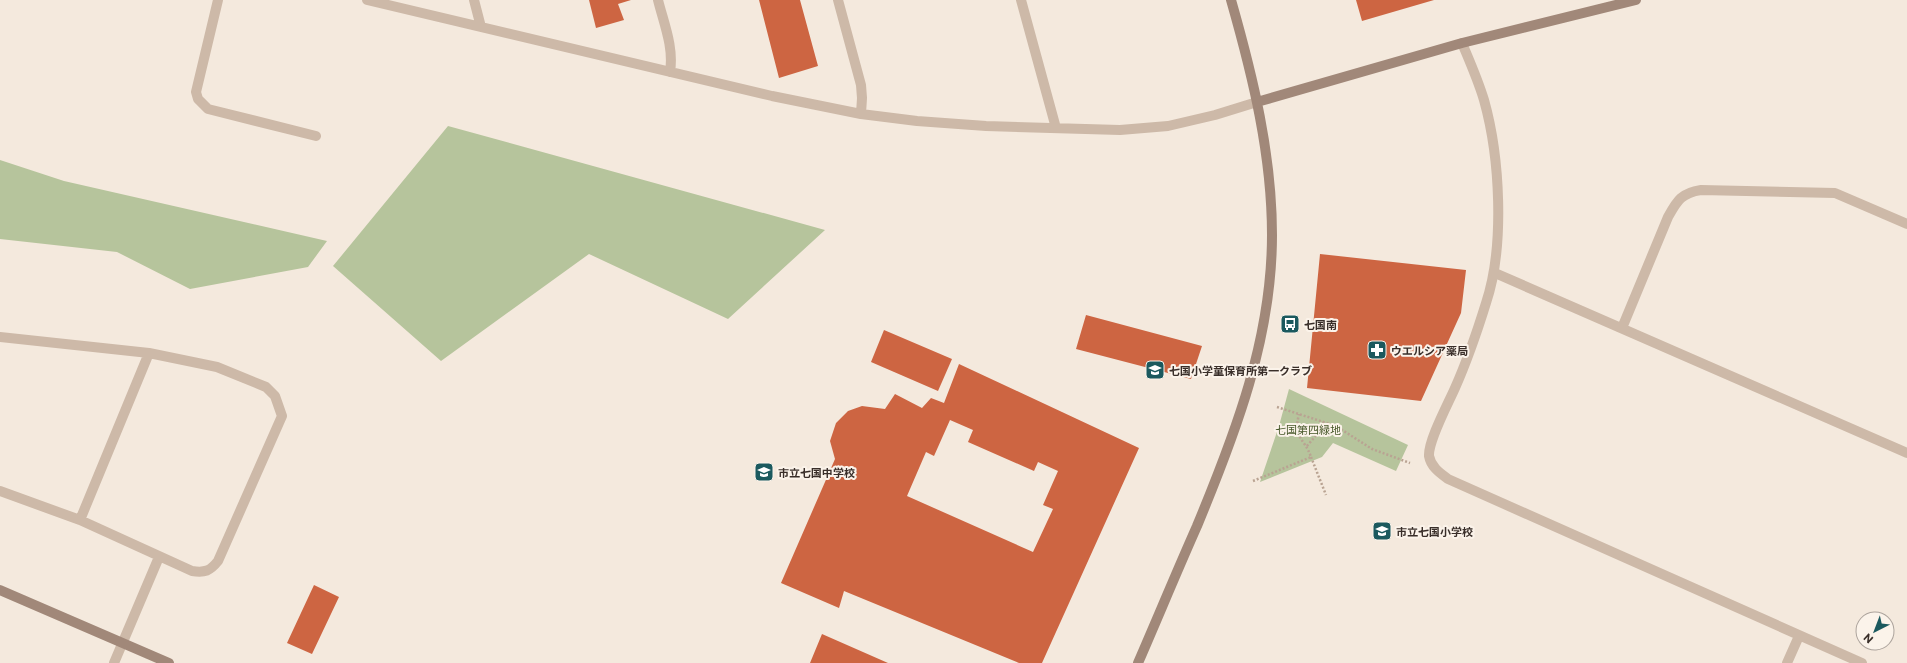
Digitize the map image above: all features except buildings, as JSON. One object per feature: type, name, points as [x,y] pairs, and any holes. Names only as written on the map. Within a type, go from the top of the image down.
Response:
[{"type":"street","points":[[218,0],[196,92],[198,99],[208,109],[316,136]]},
{"type":"street","points":[[367,0],[772,96],[861,114],[986,126],[1120,130],[1168,126],[1215,115],[1462,43],[1636,0]]},
{"type":"street","points":[[474,0],[482,27]]},
{"type":"street","points":[[658,0],[670,44],[672,60],[670,72]]},
{"type":"street","points":[[838,0],[861,85],[861,114]]},
{"type":"street","points":[[1021,0],[1056,128]]},
{"type":"street","points":[[1138,663],[1218,474],[1241,415],[1258,354],[1264,319],[1272,236],[1266,145],[1257,102],[1231,0]]},
{"type":"street","points":[[1462,43],[1484,101],[1496,162],[1497,249],[1495,273],[1478,327],[1430,448],[1431,463],[1448,479],[1862,663]]},
{"type":"street","points":[[1622,328],[1668,217],[1676,202],[1688,192],[1700,190],[1835,193],[1907,224]]},
{"type":"street","points":[[1495,273],[1907,453]]},
{"type":"street","points":[[0,337],[149,352],[217,367],[266,387],[275,396],[282,416],[218,561],[211,569],[203,572],[192,571],[80,520],[0,492]]},
{"type":"street","points":[[80,520],[149,352]]},
{"type":"street","points":[[114,663],[159,557]]},
{"type":"street","points":[[0,590],[169,663]]},
{"type":"street","points":[[1787,663],[1799,636]]},
{"type":"path","points":[[1277,407],[1323,421],[1345,431],[1372,449],[1406,463],[1431,463]]},
{"type":"path","points":[[1300,414],[1297,430],[1301,441],[1307,446],[1326,495]]},
{"type":"path","points":[[1307,446],[1318,433],[1323,421]]},
{"type":"path","points":[[1253,481],[1311,457]]},
{"type":"green space","points":[[448,126],[825,230],[728,319],[589,254],[441,361],[333,266]]},
{"type":"green space","points":[[0,160],[64,181],[327,241],[308,267],[190,289],[117,252],[0,239]]},
{"type":"green space","name":"七国第四緑地","points":[[1289,389],[1408,445],[1396,471],[1333,443],[1322,457],[1260,482],[1279,426]]},
{"type":"place","name":"七国南","points":[[1290,324]]},
{"type":"place","name":"ウエルシア薬局","points":[[1377,350]]},
{"type":"place","name":"七国小学童保育所第一クラブ","points":[[1155,370]]},
{"type":"place","name":"市立七国中学校","points":[[764,472]]},
{"type":"place","name":"市立七国小学校","points":[[1382,531]]}]
